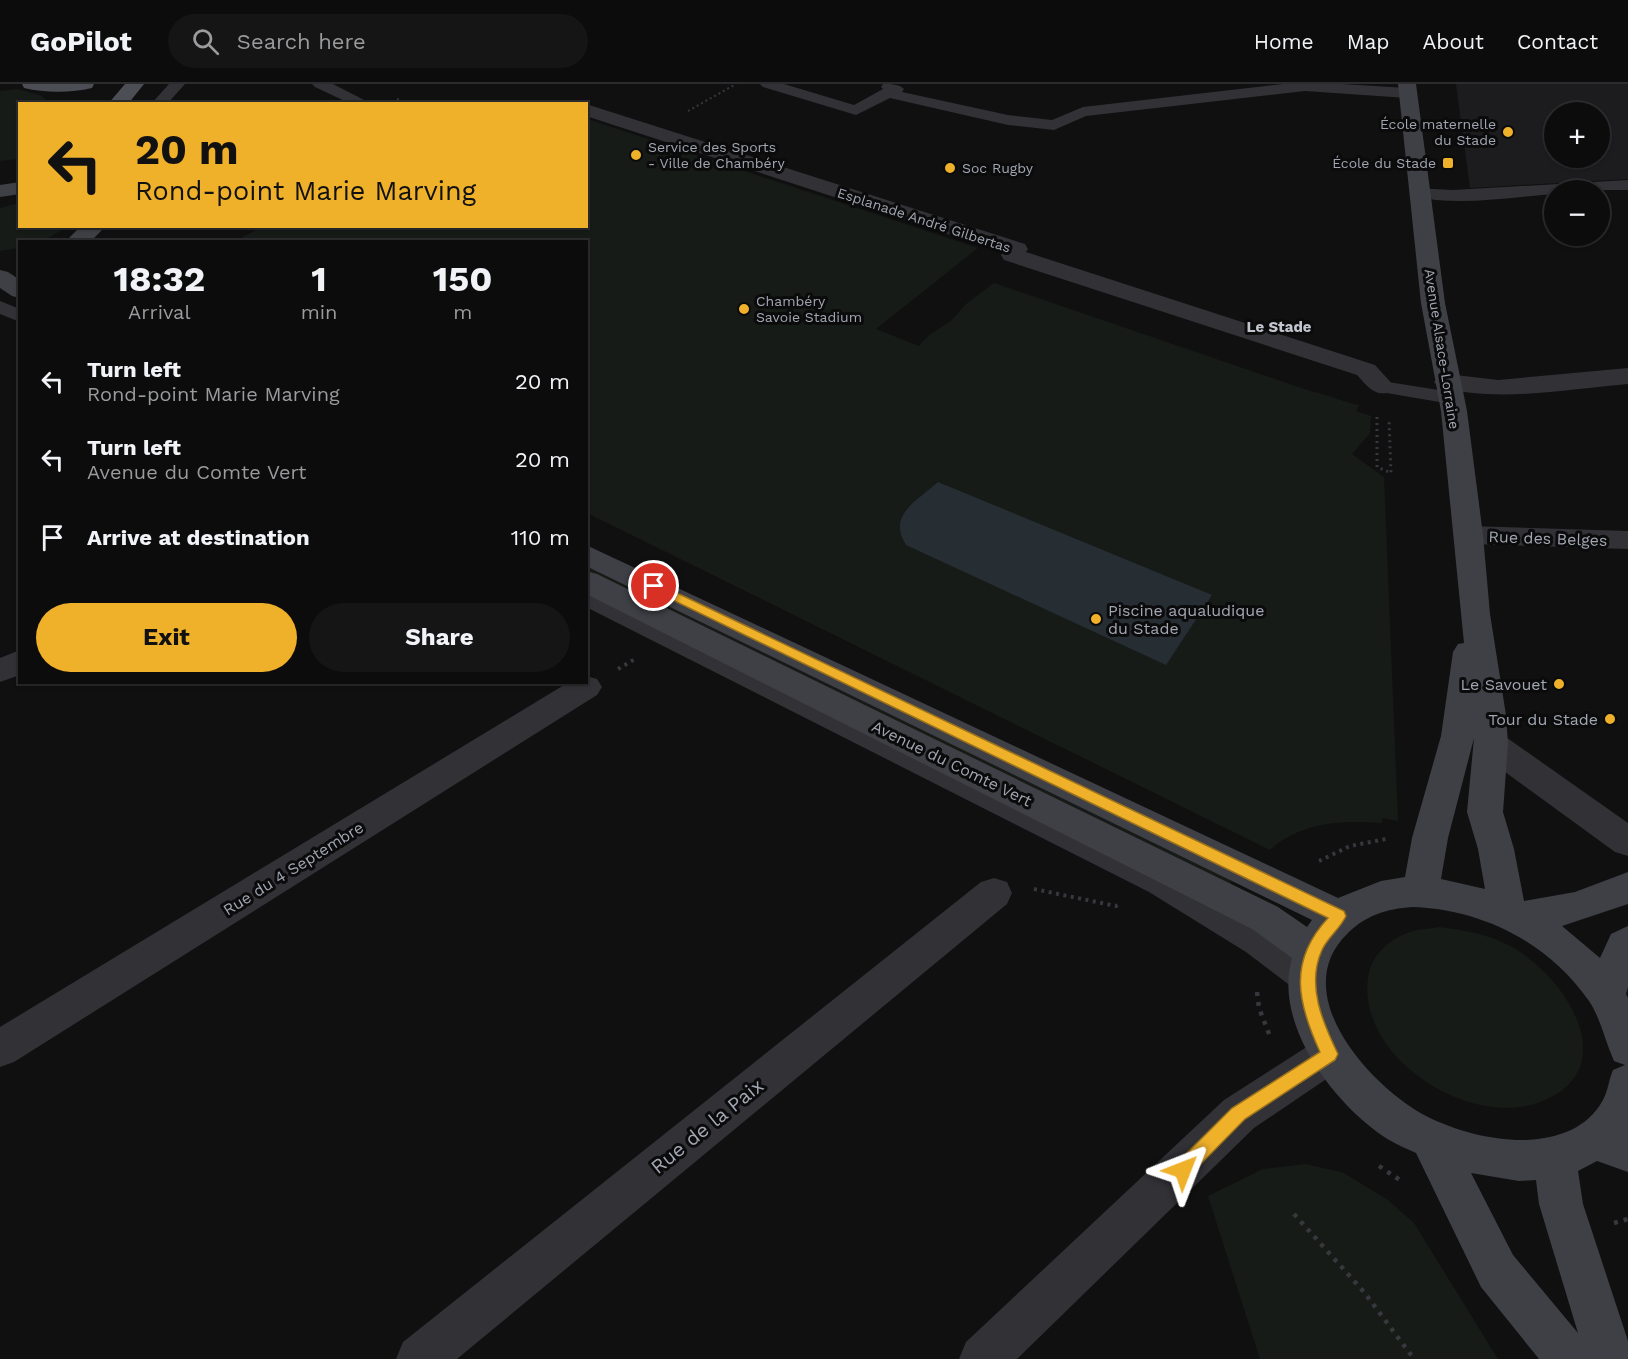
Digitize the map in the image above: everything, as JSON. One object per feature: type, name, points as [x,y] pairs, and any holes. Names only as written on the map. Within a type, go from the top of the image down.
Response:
[{"type":"main road","points":[[31,84],[67,95],[85,84]]},
{"type":"main road","points":[[104,102],[110,84]]},
{"type":"main road","points":[[119,102],[135,84]]},
{"type":"main road","name":"Avenue Alsace-Lorraine","points":[[1407,89],[1433,303],[1449,390],[1469,535],[1475,614],[1490,715],[1491,744],[1485,812],[1513,914]]},
{"type":"main road","points":[[0,191],[18,188]]},
{"type":"main road","points":[[78,240],[93,228]]},
{"type":"main road","points":[[4,268],[18,288]]},
{"type":"main road","name":"Avenue du Comte Vert","points":[[588,555],[1339,916]]},
{"type":"main road","name":"Avenue du Comte Vert","points":[[588,582],[1265,918],[1310,966]]},
{"type":"main road","name":"Avenue Alsace-Lorraine","points":[[1421,891],[1430,838],[1458,736],[1475,614]]},
{"type":"main road","points":[[1513,914],[1576,909],[1628,887]]},
{"type":"main road","points":[[1628,1048],[1617,1014],[1606,994],[1582,964],[1553,938],[1513,914],[1470,898],[1421,891],[1386,894],[1353,906],[1339,916],[1322,934],[1310,966],[1313,1018],[1329,1054],[1356,1088],[1390,1117],[1431,1140],[1483,1156],[1515,1161],[1554,1157],[1611,1146],[1628,1083]]},
{"type":"main road","points":[[1606,994],[1624,945],[1628,942]]},
{"type":"main road","points":[[1431,1140],[1497,1271],[1569,1359]]},
{"type":"main road","points":[[1554,1157],[1561,1204],[1611,1359]]},
{"type":"street","name":"Esplanade André Gilbertas","points":[[588,111],[1017,249],[1012,255],[1366,370],[1382,387]]},
{"type":"street","points":[[1449,390],[1498,388],[1628,375]]},
{"type":"street","name":"Rue des Belges","points":[[1469,535],[1628,540]]},
{"type":"street","points":[[0,671],[18,662]]},
{"type":"street","name":"Rue du 4 Septembre","points":[[0,1049],[586,687]]},
{"type":"street","points":[[1491,744],[1628,842]]},
{"type":"street","name":"Rue de la Paix","points":[[420,1359],[994,893]]},
{"type":"street","points":[[983,1359],[1239,1114],[1329,1054]]},
{"type":"lane","points":[[160,102],[177,84]]},
{"type":"lane","points":[[320,84],[360,102]]},
{"type":"lane","points":[[768,84],[856,110],[883,88],[1008,120],[1054,125],[1083,112],[1301,85],[1407,89]]},
{"type":"lane","points":[[1419,192],[1453,195],[1628,185]]},
{"type":"lane","points":[[0,307],[18,315]]},
{"type":"lane","points":[[1382,387],[1449,390]]},
{"type":"lane","points":[[588,598],[1160,883],[1257,943],[1310,966]]},
{"type":"path","points":[[687,111],[736,84]]},
{"type":"path","points":[[1376,411],[1376,468],[1391,473],[1389,414]]},
{"type":"path","points":[[586,687],[669,638]]},
{"type":"path","points":[[1308,867],[1350,846],[1389,838],[1430,838]]},
{"type":"path","points":[[994,893],[1036,888],[1116,906],[1160,883]]},
{"type":"path","points":[[1294,1214],[1364,1292],[1414,1359]]},
{"type":"shaded area","name":"École maternelle du Stade","points":[[1456,84],[1628,84],[1628,179],[1544,180],[1544,184],[1470,188]]},
{"type":"shaded area","points":[[18,89],[42,96],[48,102],[18,102],[18,159],[0,161],[0,91]]},
{"type":"shaded area","name":"Piscine aqualudique du Stade","points":[[588,119],[978,248],[876,329],[919,346],[928,336],[952,320],[966,304],[994,283],[1310,391],[1359,405],[1356,411],[1371,416],[1370,433],[1352,454],[1384,477],[1398,821],[1382,818],[1382,823],[1337,823],[1308,828],[1270,850],[588,513],[588,240],[237,240],[260,228],[588,228]]},
{"type":"shaded area","points":[[18,203],[18,228],[65,228],[45,240],[18,240],[18,248],[0,251],[0,208]]},
{"type":"shaded area","points":[[938,482],[1212,595],[1166,665],[906,545],[901,534],[902,517],[914,502]]},
{"type":"shaded area","points":[[588,563],[1225,874],[1231,881],[1232,892],[588,573]]},
{"type":"shaded area","points":[[1439,927],[1480,934],[1504,943],[1526,956],[1565,996],[1577,1020],[1583,1044],[1580,1067],[1566,1087],[1540,1102],[1512,1108],[1482,1105],[1451,1095],[1423,1080],[1399,1059],[1380,1035],[1369,1007],[1370,970],[1376,956],[1393,940],[1411,932]]},
{"type":"shaded area","points":[[1306,1164],[1344,1173],[1388,1200],[1414,1223],[1498,1359],[1260,1359],[1208,1196],[1263,1169]]},
{"type":"place","name":"École maternelle du Stade","points":[[1508,132]]},
{"type":"place","name":"Service des Sports - Ville de Chambéry","points":[[636,155]]},
{"type":"place","name":"École du Stade","points":[[1448,163]]},
{"type":"place","name":"Soc Rugby","points":[[950,168]]},
{"type":"place","name":"Chambéry Savoie Stadium","points":[[744,309]]},
{"type":"place","name":"Piscine aqualudique du Stade","points":[[1096,619]]},
{"type":"place","name":"Le Savouet","points":[[1559,684]]},
{"type":"place","name":"Tour du Stade","points":[[1610,719]]},
{"type":"district","name":"Le Stade","points":[[1279,327]]},
{"type":"route","points":[[654,586],[1339,916],[1322,934],[1313,952],[1307,980],[1313,1018],[1329,1054],[1239,1114],[1183,1170]]}]
